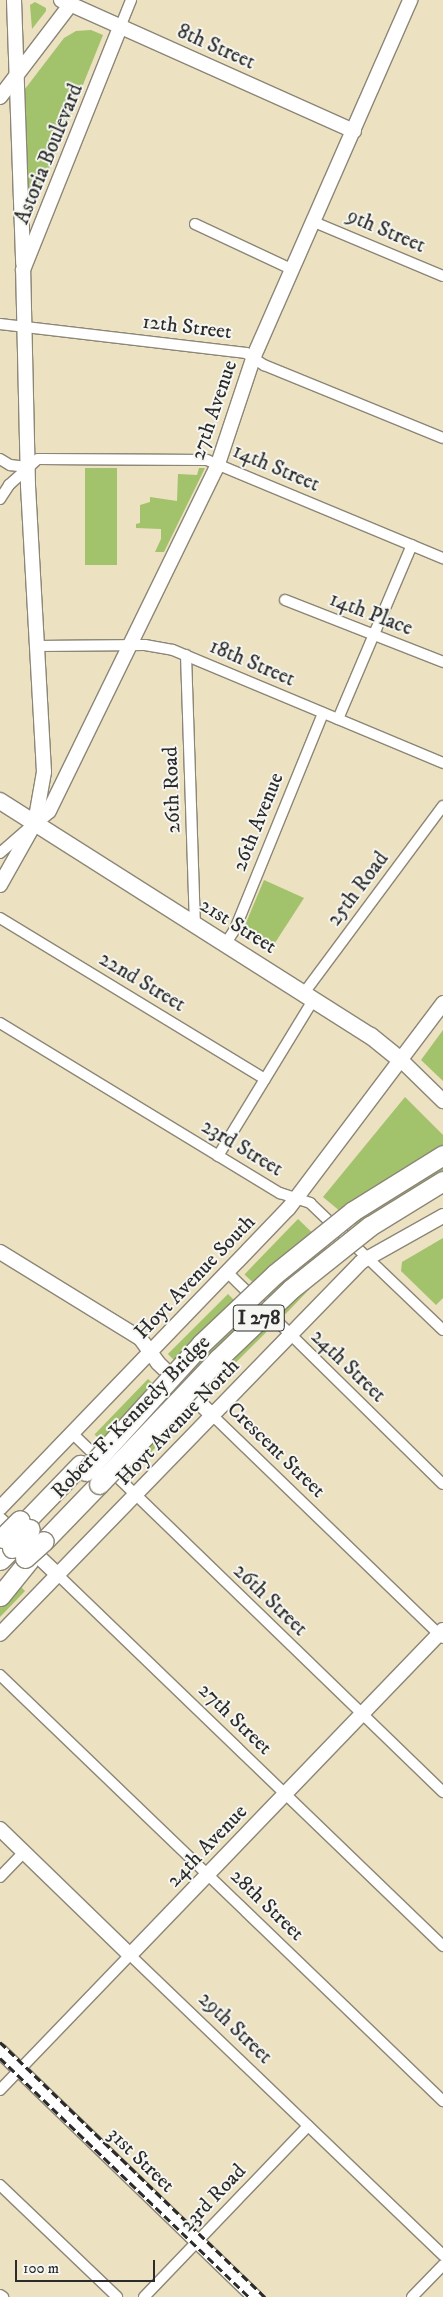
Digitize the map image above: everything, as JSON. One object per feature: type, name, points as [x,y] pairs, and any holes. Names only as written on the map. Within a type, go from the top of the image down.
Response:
[{"type":"highway","name":"Robert F. Kennedy Bridge","points":[[132,1420],[201,1344],[275,1274],[353,1212],[443,1155]]},
{"type":"highway","name":"Robert F. Kennedy Bridge","points":[[86,1471],[218,1359],[292,1289],[370,1226],[443,1180]]},
{"type":"highway","points":[[86,1471],[98,1444],[132,1420]]},
{"type":"highway","name":"I 278","points":[[8,1546],[30,1528],[86,1471],[132,1420]]},
{"type":"highway","points":[[0,1582],[8,1546]]},
{"type":"highway","points":[[0,1596],[8,1546]]},
{"type":"main road","name":"21st Street","points":[[0,801],[390,1048],[401,1060]]},
{"type":"street","points":[[14,0],[23,270]]},
{"type":"street","name":"Astoria Boulevard","points":[[0,885],[35,823],[44,772],[27,468],[23,270],[131,0]]},
{"type":"street","name":"27th Avenue","points":[[35,823],[49,811],[218,464],[253,358],[410,0]]},
{"type":"street","points":[[0,97],[66,2]]},
{"type":"street","name":"8th Street","points":[[66,2],[354,131]]},
{"type":"street","name":"9th Street","points":[[314,222],[443,276]]},
{"type":"street","points":[[195,224],[293,270]]},
{"type":"street","points":[[20,225],[40,228]]},
{"type":"street","name":"12th Street","points":[[0,324],[246,354],[443,438]]},
{"type":"street","points":[[0,459],[10,465],[27,468]]},
{"type":"street","name":"14th Street","points":[[27,468],[38,459],[207,460],[443,558]]},
{"type":"street","points":[[0,500],[9,485],[27,468]]},
{"type":"street","points":[[338,719],[412,544]]},
{"type":"street","name":"14th Place","points":[[285,600],[443,662]]},
{"type":"street","name":"18th Street","points":[[37,646],[160,647],[186,655],[443,763]]},
{"type":"street","name":"26th Road","points":[[186,655],[195,924]]},
{"type":"street","name":"26th Avenue","points":[[226,943],[235,929],[323,713]]},
{"type":"street","name":"25th Road","points":[[218,1156],[265,1079],[309,996],[443,806]]},
{"type":"street","points":[[0,853],[35,823]]},
{"type":"street","name":"22nd Street","points":[[0,918],[265,1079]]},
{"type":"street","name":"Hoyt Avenue South","points":[[0,1508],[228,1273],[296,1198],[443,1003]]},
{"type":"street","name":"23rd Street","points":[[0,1023],[280,1193],[310,1203],[439,1326]]},
{"type":"street","name":"21st Street","points":[[401,1060],[443,1101]]},
{"type":"street","name":"Hoyt Avenue North","points":[[0,1634],[368,1257],[443,1216]]},
{"type":"street","name":"Crescent Street","points":[[0,1252],[140,1338],[158,1363],[212,1416],[442,1634]]},
{"type":"street","name":"24th Street","points":[[228,1273],[443,1484]]},
{"type":"street","points":[[439,1326],[443,1314]]},
{"type":"street","name":"26th Street","points":[[73,1434],[443,1792]]},
{"type":"street","name":"27th Street","points":[[8,1546],[58,1576],[443,1946]]},
{"type":"street","name":"24th Avenue","points":[[0,2090],[284,1794],[442,1634]]},
{"type":"street","name":"28th Street","points":[[0,1675],[443,2100]]},
{"type":"street","name":"29th Street","points":[[0,1829],[443,2255]]},
{"type":"street","points":[[0,1877],[24,1852]]},
{"type":"street","name":"31st Street","points":[[0,2051],[255,2297]]},
{"type":"street","name":"23rd Road","points":[[144,2297],[308,2126]]},
{"type":"street","points":[[0,2185],[117,2297]]},
{"type":"street","points":[[412,2297],[443,2265]]},
{"type":"green space","points":[[35,2],[46,8],[46,11],[32,29],[30,5]]},
{"type":"green space","points":[[91,30],[103,35],[33,209],[29,208],[25,89],[64,38],[76,31]]},
{"type":"green space","points":[[85,468],[117,468],[117,565],[85,565]]},
{"type":"green space","points":[[199,468],[205,468],[164,552],[155,552],[161,539],[161,529],[136,528],[136,524],[140,523],[140,505],[150,502],[150,497],[177,501],[178,474],[197,475]]},
{"type":"green space","points":[[264,880],[304,898],[271,949],[243,930]]},
{"type":"green space","points":[[443,1030],[443,1081],[421,1060]]},
{"type":"green space","points":[[405,1097],[443,1135],[443,1188],[365,1232],[323,1197]]},
{"type":"green space","points":[[298,1219],[339,1259],[286,1314],[245,1274]]},
{"type":"green space","points":[[443,1238],[443,1298],[436,1305],[401,1271],[402,1262]]},
{"type":"green space","points":[[228,1294],[266,1332],[206,1392],[168,1354]]},
{"type":"green space","points":[[148,1379],[186,1416],[133,1471],[95,1434]]},
{"type":"green space","points":[[18,1584],[25,1591],[0,1617],[0,1603]]},
{"type":"railway","points":[[0,2042],[265,2297]]},
{"type":"railway","points":[[0,2058],[249,2297]]}]
